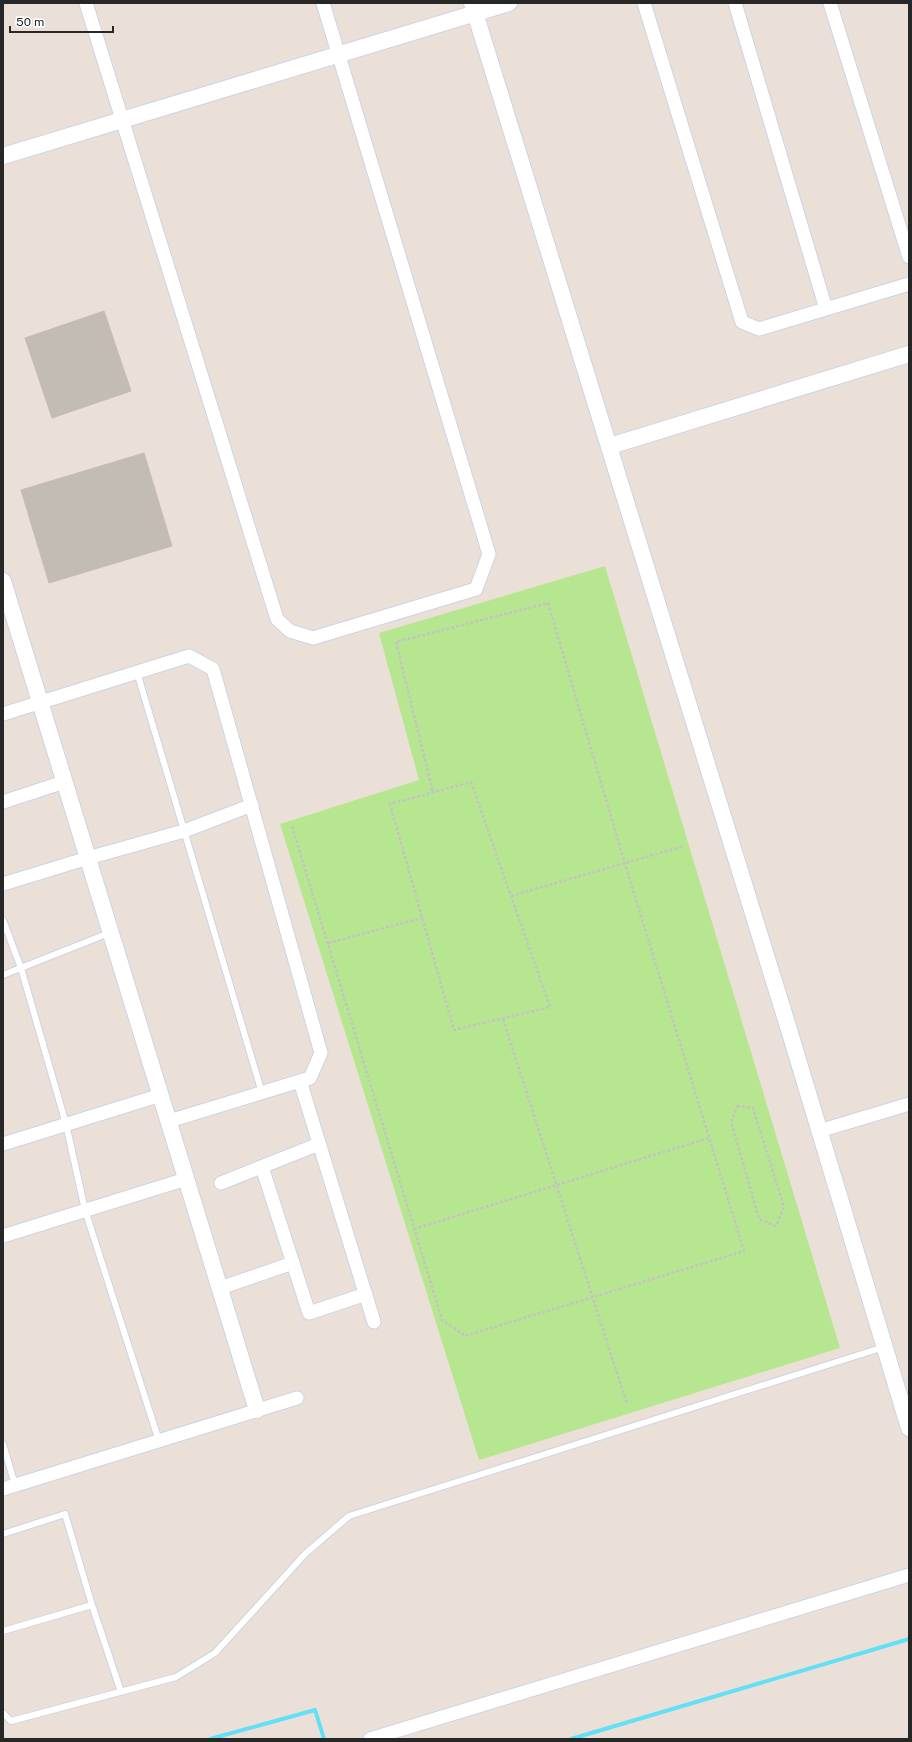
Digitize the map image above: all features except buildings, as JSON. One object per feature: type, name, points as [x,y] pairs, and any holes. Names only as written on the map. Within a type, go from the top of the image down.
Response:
[{"type":"street","points":[[86,3],[277,618],[290,631],[313,638],[476,589],[489,554],[323,3]]},
{"type":"street","points":[[3,156],[339,55],[474,8],[509,3]]},
{"type":"street","points":[[644,3],[742,322],[759,329],[909,284]]},
{"type":"street","points":[[735,3],[826,309]]},
{"type":"street","points":[[830,3],[909,257]]},
{"type":"street","points":[[474,8],[610,446],[909,1428]]},
{"type":"street","points":[[610,446],[909,354]]},
{"type":"street","points":[[3,581],[257,1410]]},
{"type":"street","points":[[3,714],[189,656],[213,669],[321,1053],[310,1078],[169,1121]]},
{"type":"street","points":[[3,802],[64,782]]},
{"type":"street","points":[[3,884],[184,831],[252,805]]},
{"type":"street","points":[[300,1081],[374,1322]]},
{"type":"street","points":[[3,1144],[161,1095]]},
{"type":"street","points":[[819,1131],[909,1104]]},
{"type":"street","points":[[221,1183],[319,1144]]},
{"type":"street","points":[[262,1166],[309,1313],[366,1294]]},
{"type":"street","points":[[3,1236],[186,1179]]},
{"type":"street","points":[[220,1288],[293,1263]]},
{"type":"street","points":[[9,1487],[297,1398]]},
{"type":"street","points":[[370,1739],[909,1575]]},
{"type":"lane","points":[[138,672],[262,1093]]},
{"type":"lane","points":[[3,920],[21,968],[66,1124],[85,1210],[159,1441]]},
{"type":"lane","points":[[3,975],[111,933]]},
{"type":"lane","points":[[3,1713],[11,1722],[176,1677],[215,1653],[305,1554],[350,1516],[884,1347]]},
{"type":"lane","points":[[3,1444],[9,1487]]},
{"type":"lane","points":[[3,1534],[65,1514],[92,1605],[121,1692]]},
{"type":"lane","points":[[3,1631],[92,1605]]},
{"type":"path","points":[[292,826],[442,1320],[465,1336],[744,1250],[625,864],[548,603],[396,642],[433,792]]},
{"type":"path","points":[[471,782],[511,896],[550,1007],[454,1030],[390,804],[471,782]]},
{"type":"path","points":[[511,896],[684,846]]},
{"type":"path","points":[[328,942],[422,918]]},
{"type":"path","points":[[503,1018],[627,1404]]},
{"type":"path","points":[[737,1106],[753,1108],[784,1207],[776,1226],[759,1219],[731,1122],[737,1106]]},
{"type":"path","points":[[414,1229],[709,1138]]},
{"type":"green space","points":[[605,566],[840,1348],[479,1460],[280,824],[419,780],[379,633]]},
{"type":"waterway","points":[[571,1739],[909,1639]]},
{"type":"waterway","points":[[210,1739],[315,1710],[324,1739]]}]
